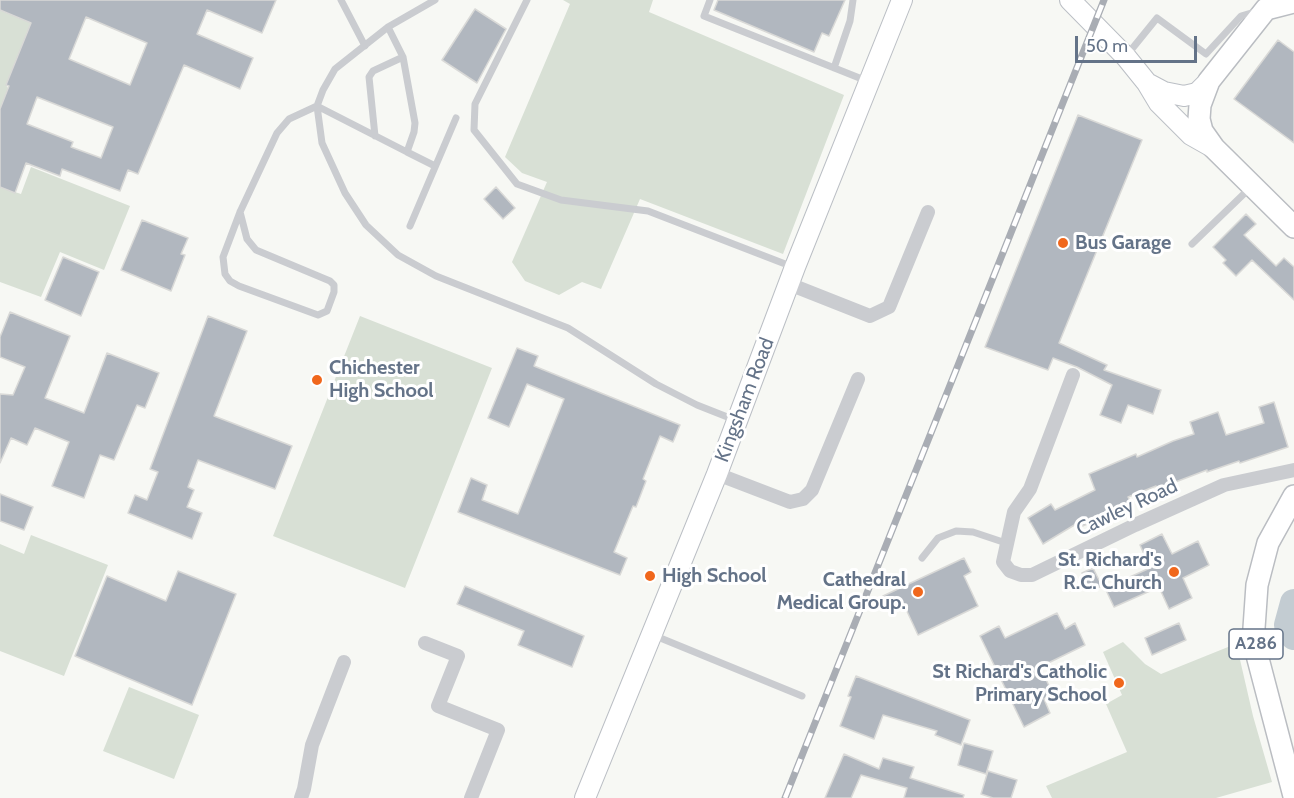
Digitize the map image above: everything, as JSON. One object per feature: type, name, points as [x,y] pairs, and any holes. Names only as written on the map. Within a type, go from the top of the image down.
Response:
[{"type":"main road","points":[[1294,2],[1268,4],[1209,81],[1200,105],[1199,118],[1202,131],[1214,148],[1294,227]]},
{"type":"main road","name":"A286","points":[[1294,496],[1268,543],[1257,585],[1254,628],[1257,655],[1294,796]]},
{"type":"street","points":[[1070,0],[1126,57],[1147,83],[1159,103],[1191,135],[1214,148]]},
{"type":"street","name":"Kingsham Road","points":[[585,798],[738,421],[792,276],[870,82],[899,1]]},
{"type":"street","points":[[1147,83],[1164,92],[1184,96],[1197,93],[1209,81]]},
{"type":"street","points":[[792,276],[870,316],[889,307],[927,212]]},
{"type":"street","name":"Cawley Road","points":[[1073,375],[1030,489],[1014,512],[1003,562],[1011,571],[1021,575],[1032,575],[1224,485],[1294,470]]},
{"type":"street","points":[[717,474],[790,502],[803,500],[812,490],[858,379]]},
{"type":"street","points":[[425,643],[458,656],[438,706],[498,730],[471,798]]},
{"type":"street","points":[[301,798],[312,745],[344,662]]},
{"type":"lane","points":[[341,0],[365,46]]},
{"type":"lane","points":[[435,0],[388,27],[335,69],[317,106],[322,143],[345,193],[366,225],[398,255],[436,276],[568,328],[656,384],[697,405],[738,421]]},
{"type":"lane","points":[[527,0],[475,104],[474,130],[517,184],[561,200],[648,211],[792,276]]},
{"type":"lane","points":[[710,0],[704,16],[870,82]]},
{"type":"lane","points":[[834,68],[850,21],[853,0]]},
{"type":"lane","points":[[1126,57],[1157,18],[1206,54],[1241,16],[1268,4]]},
{"type":"lane","points":[[388,27],[403,57],[415,123],[407,152]]},
{"type":"lane","points":[[375,136],[369,77],[373,72],[403,57]]},
{"type":"lane","points":[[317,106],[435,166]]},
{"type":"lane","points":[[240,212],[247,239],[256,250],[330,281],[334,285],[334,292],[327,311],[318,315],[239,286],[230,281],[225,274],[223,257],[240,212],[276,133],[283,124],[317,106]]},
{"type":"lane","points":[[410,226],[456,118]]},
{"type":"lane","points":[[1192,244],[1252,186]]},
{"type":"lane","points":[[922,558],[938,538],[956,531],[973,532],[1006,543]]},
{"type":"lane","points":[[653,635],[802,696]]},
{"type":"shaded area","points":[[563,0],[653,0],[649,12],[844,95],[783,254],[640,199],[601,289],[582,282],[559,295],[525,281],[512,262],[547,182],[522,173],[505,157],[570,4]]},
{"type":"shaded area","points":[[0,10],[31,23],[6,85],[8,88],[0,109]]},
{"type":"shaded area","points":[[31,167],[130,206],[104,270],[60,252],[41,297],[0,282],[0,187],[21,194]]},
{"type":"shaded area","points":[[360,316],[492,368],[405,588],[273,536]]},
{"type":"shaded area","points":[[31,535],[108,565],[64,676],[0,651],[0,544],[24,554]]},
{"type":"shaded area","points":[[1123,642],[1145,664],[1161,674],[1233,645],[1238,651],[1253,716],[1272,782],[1216,798],[1052,798],[1046,786],[1127,752],[1106,704],[1122,695],[1103,652]]},
{"type":"shaded area","points":[[129,687],[199,715],[174,779],[103,751]]},
{"type":"building","points":[[0,0],[276,0],[262,33],[207,10],[197,34],[253,58],[240,89],[184,65],[138,174],[128,170],[120,191],[62,169],[60,176],[26,163],[15,193],[0,187],[0,109],[9,86],[6,85],[31,23],[0,10]],"holes":[[[86,17],[147,43],[130,85],[69,59]],[[37,97],[113,127],[101,158],[71,147],[73,142],[27,124]]]},
{"type":"building","points":[[718,0],[845,0],[829,36],[822,33],[814,52],[714,10]]},
{"type":"building","points":[[475,9],[506,29],[477,83],[442,60]]},
{"type":"building","points":[[1278,40],[1294,52],[1294,143],[1234,99]]},
{"type":"building","name":"Bus Garage","points":[[1078,115],[1142,140],[1059,343],[1107,365],[1104,370],[1161,390],[1153,414],[1128,405],[1121,423],[1100,415],[1112,385],[1077,367],[1053,358],[1048,370],[985,347]]},
{"type":"building","points":[[496,187],[515,208],[503,219],[484,199]]},
{"type":"building","points":[[1246,214],[1256,224],[1244,235],[1276,266],[1284,258],[1294,267],[1294,300],[1252,260],[1236,276],[1223,263],[1226,260],[1213,247]]},
{"type":"building","points":[[142,220],[188,238],[181,254],[185,255],[171,291],[121,270]]},
{"type":"building","points":[[63,257],[99,272],[81,316],[45,300]]},
{"type":"building","points":[[10,312],[70,336],[45,398],[84,413],[107,353],[159,373],[145,408],[137,405],[114,460],[100,455],[84,498],[52,486],[69,442],[35,428],[27,445],[11,438],[0,463],[0,394],[13,395],[25,367],[0,357],[0,337]]},
{"type":"building","points":[[208,316],[247,331],[214,416],[292,446],[275,489],[198,460],[188,487],[194,490],[187,507],[202,513],[192,539],[128,513],[135,495],[147,500],[158,472],[150,469]]},
{"type":"building","points":[[517,348],[538,356],[534,366],[680,425],[673,442],[660,436],[643,479],[646,481],[636,507],[633,506],[614,552],[627,558],[620,575],[458,512],[471,478],[487,485],[482,500],[518,514],[564,399],[527,384],[509,427],[488,418]]},
{"type":"building","points":[[1274,402],[1288,447],[1240,463],[1239,461],[1207,472],[1207,470],[1157,489],[1156,486],[1128,497],[1131,503],[1099,515],[1101,518],[1078,528],[1076,524],[1043,544],[1028,518],[1051,504],[1055,510],[1095,490],[1089,474],[1136,454],[1137,457],[1194,434],[1190,422],[1218,412],[1226,435],[1264,423],[1259,407]]},
{"type":"building","points":[[0,494],[33,507],[24,530],[0,521]]},
{"type":"building","name":"St. Richard's R.C. Church","points":[[1162,534],[1172,554],[1198,541],[1209,565],[1183,578],[1192,598],[1169,609],[1159,587],[1114,607],[1105,588],[1150,568],[1140,545]]},
{"type":"building","name":"Cathedral Medical Group.","points":[[964,558],[971,572],[964,576],[978,606],[918,635],[905,607],[891,613],[883,596]]},
{"type":"building","points":[[1093,568],[1102,586],[1090,591],[1082,573]]},
{"type":"building","points":[[178,571],[236,594],[192,705],[75,656],[107,576],[166,601]]},
{"type":"building","points":[[465,586],[584,636],[572,667],[518,645],[524,631],[457,604]]},
{"type":"building","points":[[1057,613],[1065,629],[1075,623],[1085,645],[1040,667],[1053,694],[1044,699],[1050,713],[1024,727],[980,636],[999,626],[1005,638]]},
{"type":"building","points":[[1179,623],[1186,640],[1152,655],[1145,638]]},
{"type":"building","points":[[856,676],[970,720],[961,745],[935,735],[937,731],[883,715],[874,739],[840,726]]},
{"type":"building","points":[[964,743],[993,751],[986,774],[958,765]]},
{"type":"building","points":[[844,754],[879,769],[883,758],[914,767],[910,778],[964,795],[963,798],[904,798],[907,788],[861,775],[851,798],[825,798]]},
{"type":"building","points":[[988,771],[1017,780],[1011,798],[993,798],[981,794]]},
{"type":"waterway","points":[[1294,603],[1288,625],[1294,636]]},
{"type":"railway","points":[[785,798],[1104,0]]},
{"type":"place","name":"Bus Garage","points":[[1063,243]]},
{"type":"place","name":"Chichester High School","points":[[317,380]]},
{"type":"place","name":"St. Richard's R.C. Church","points":[[1174,572]]},
{"type":"place","name":"High School","points":[[650,576]]},
{"type":"place","name":"Cathedral Medical Group.","points":[[918,592]]},
{"type":"place","name":"St Richard's Catholic Primary School","points":[[1119,683]]}]
